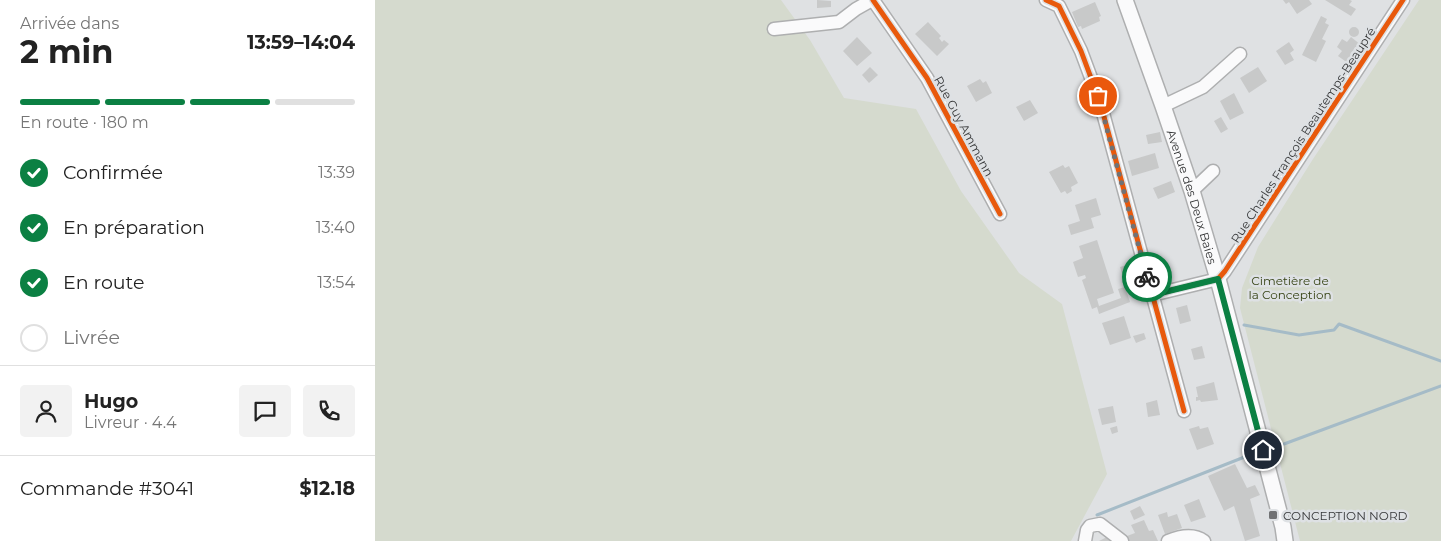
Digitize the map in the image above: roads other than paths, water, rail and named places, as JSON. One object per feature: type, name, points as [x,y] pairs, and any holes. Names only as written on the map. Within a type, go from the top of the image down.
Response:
[{"type":"main road","name":"Avenue des Deux Baies","points":[[1125,0],[1192,191],[1218,279],[1283,527],[1285,541]]},
{"type":"street","points":[[774,29],[839,22],[856,9],[873,0]]},
{"type":"street","name":"Rue Guy Ammann","points":[[873,0],[927,78],[1000,214]]},
{"type":"street","points":[[1045,0],[1059,6],[1081,51],[1100,102],[1184,411]]},
{"type":"street","name":"Rue Charles François Beautemps-Beaupré","points":[[1218,279],[1403,0]]},
{"type":"street","points":[[1163,106],[1203,86],[1241,54]]},
{"type":"street","points":[[1192,191],[1213,171]]},
{"type":"street","points":[[1152,295],[1218,279]]},
{"type":"street","points":[[1085,541],[1087,530],[1090,526],[1101,524],[1121,541]]},
{"type":"street","points":[[1169,541],[1181,536],[1192,536],[1204,541]]},
{"type":"waterway","points":[[1244,325],[1299,335],[1334,330],[1339,324],[1441,361]]},
{"type":"waterway","points":[[1284,444],[1441,386]]},
{"type":"waterway","points":[[1097,515],[1247,456]]},
{"type":"place","name":"CONCEPTION NORD","points":[[1273,515]]},
{"type":"park label","name":"Cimetière de la Conception","points":[[1290,287]]}]
